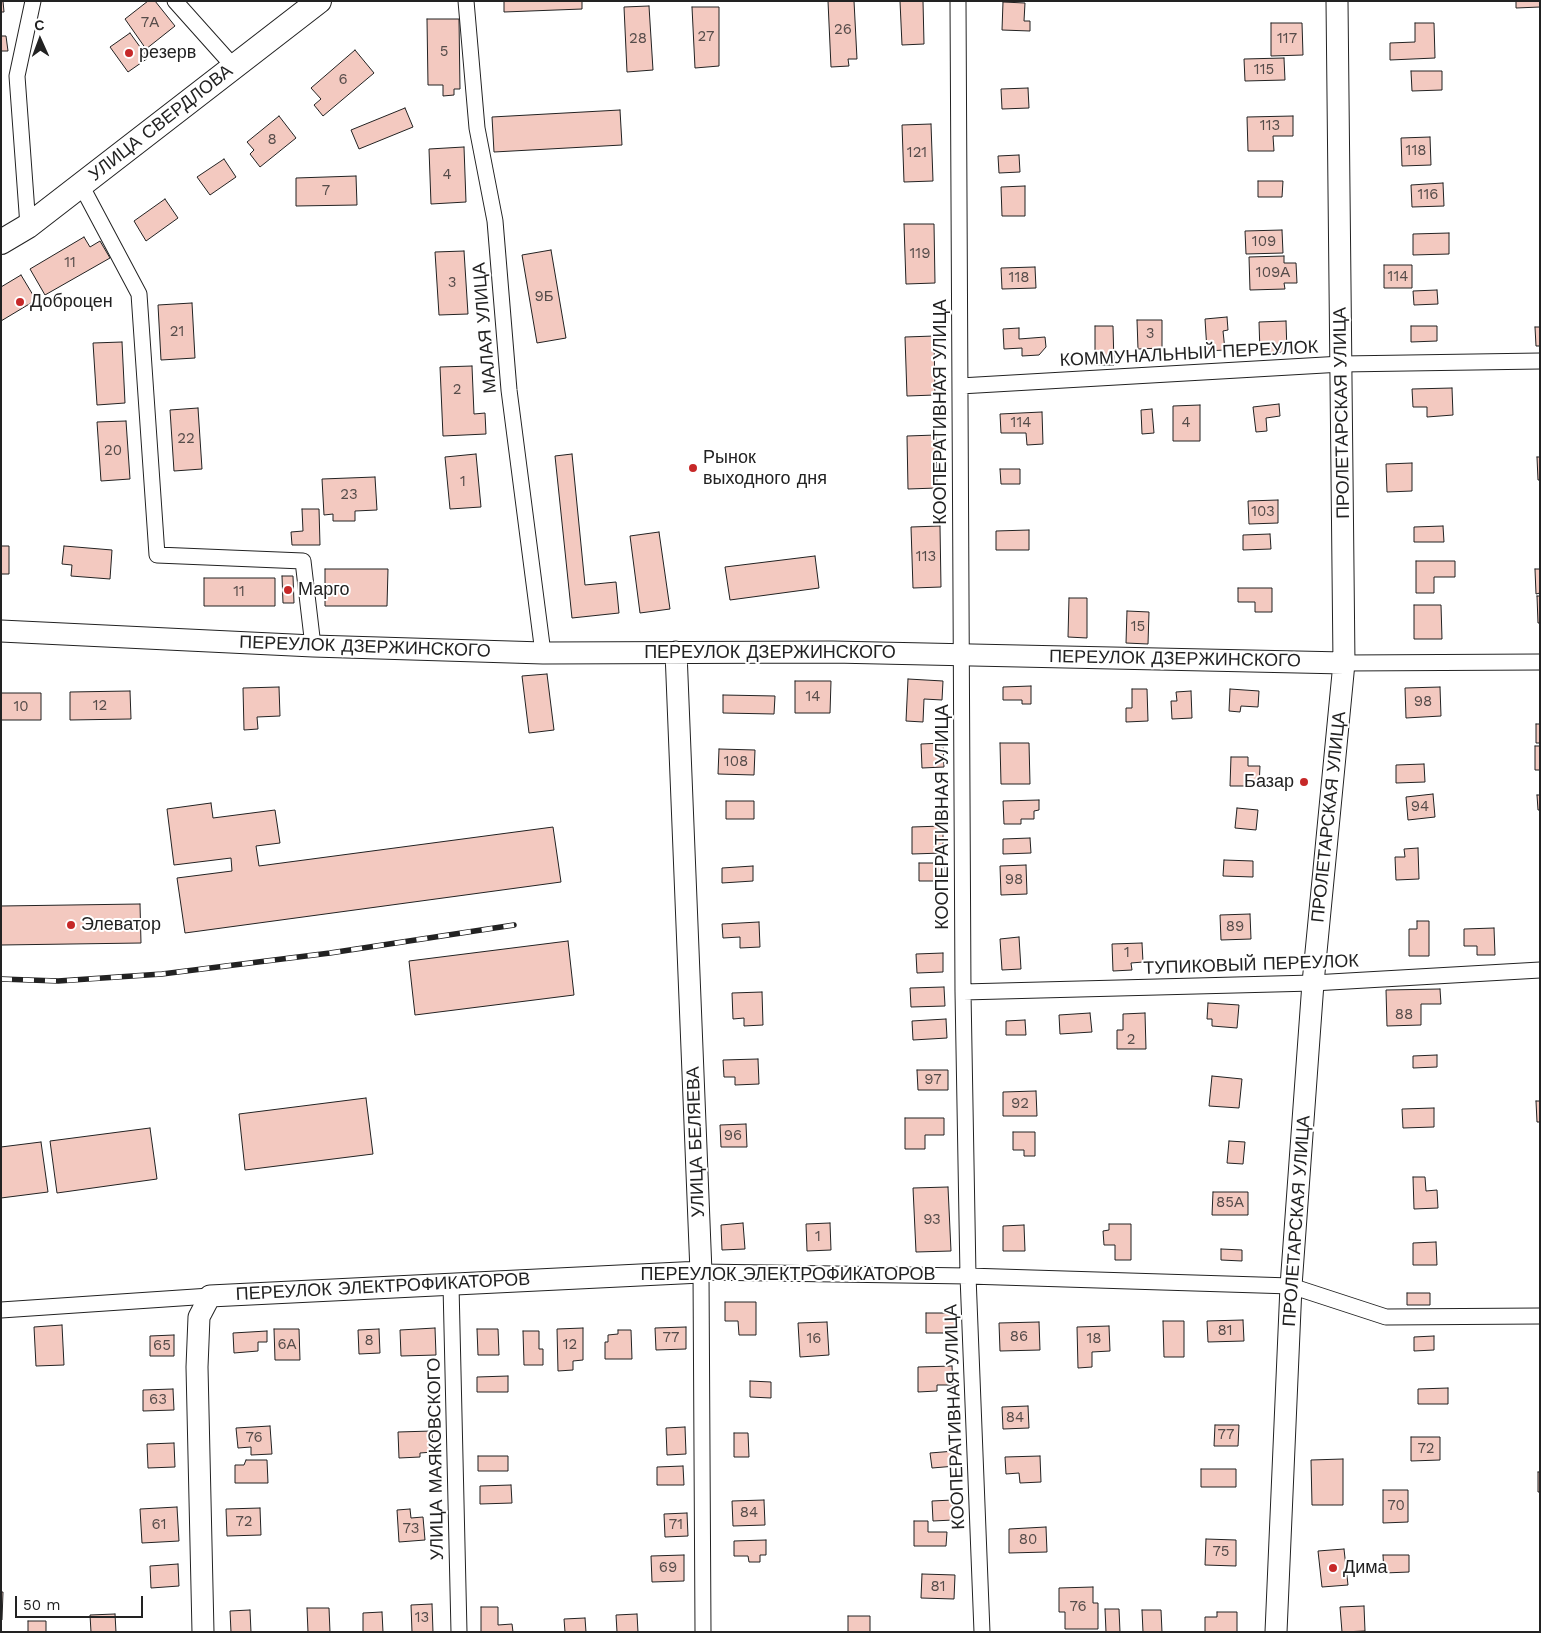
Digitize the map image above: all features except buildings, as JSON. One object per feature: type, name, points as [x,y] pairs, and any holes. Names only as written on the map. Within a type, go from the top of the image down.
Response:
[{"type":"main road","name":"УЛИЦА СВЕРДЛОВА","points":[[1,242],[28,226],[320,1]]},
{"type":"street","points":[[28,226],[17,76],[33,1]]},
{"type":"street","points":[[175,1],[234,68]]},
{"type":"street","name":"МАЛАЯ УЛИЦА","points":[[466,1],[476,128],[495,220],[509,390],[542,653]]},
{"type":"street","name":"КООПЕРАТИВНАЯ УЛИЦА","points":[[958,1],[963,992],[968,1276],[982,1632]]},
{"type":"street","name":"ПРОЛЕТАРСКАЯ УЛИЦА","points":[[1276,1632],[1291,1286],[1313,983],[1344,663],[1337,1]]},
{"type":"street","points":[[81,185],[139,294],[157,555],[303,561],[312,646]]},
{"type":"street","name":"КОММУНАЛЬНЫЙ ПЕРЕУЛОК","points":[[960,386],[1342,364],[1540,361]]},
{"type":"street","name":"ПЕРЕУЛОК ДЗЕРЖИНСКОГО","points":[[1,631],[312,646],[542,653],[960,654],[1344,663],[1540,662]]},
{"type":"street","name":"УЛИЦА БЕЛЯЕВА","points":[[676,652],[701,1272],[703,1632]]},
{"type":"street","name":"ТУПИКОВЫЙ ПЕРЕУЛОК","points":[[963,992],[1313,983],[1540,970]]},
{"type":"street","name":"ПЕРЕУЛОК ЭЛЕКТРОФИКАТОРОВ","points":[[1,1310],[210,1296],[701,1272],[968,1276],[1291,1286],[1386,1317],[1540,1316]]},
{"type":"street","name":"УЛИЦА МАЯКОВСКОГО","points":[[451,1285],[459,1632]]},
{"type":"street","points":[[203,1632],[197,1367],[200,1317],[210,1296]]},
{"type":"railway","points":[[1,979],[58,981],[162,974],[330,953],[514,925]]},
{"type":"place","name":"резерв","points":[[129,53]]},
{"type":"place","name":"Доброцен","points":[[20,302]]},
{"type":"place","name":"Рынок выходного дня","points":[[693,468]]},
{"type":"place","name":"Марго","points":[[288,590]]},
{"type":"place","name":"Базар","points":[[1304,782]]},
{"type":"place","name":"Элеватор","points":[[71,925]]},
{"type":"place","name":"Дима","points":[[1333,1568]]}]
